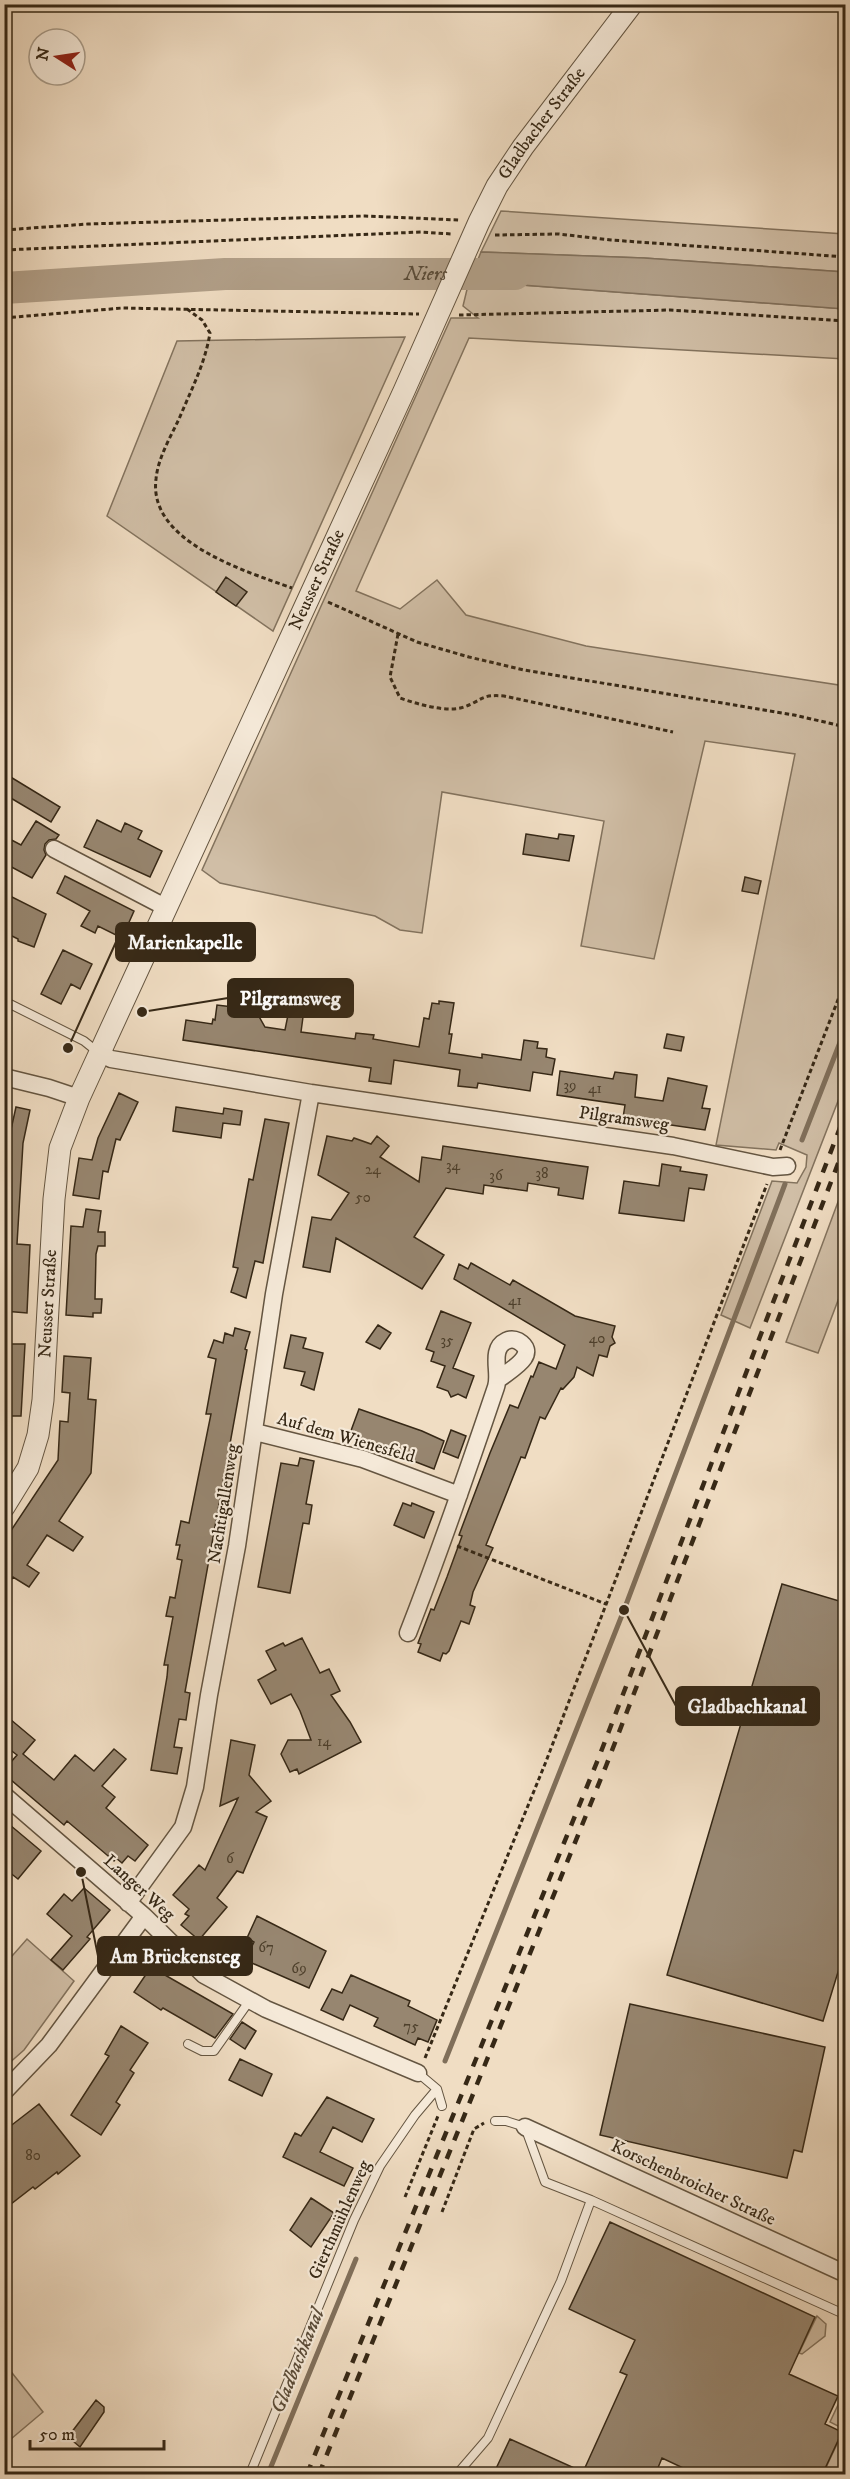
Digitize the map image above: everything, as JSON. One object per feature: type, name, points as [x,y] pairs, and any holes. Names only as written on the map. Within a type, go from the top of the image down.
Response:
[{"type":"street","name":"Gladbacher Straße","points":[[472,236],[497,186],[523,147],[632,4]]},
{"type":"street","name":"Neusser Straße","points":[[4,1508],[28,1468],[38,1435],[43,1400],[54,1198],[60,1148],[79,1098],[447,309],[472,236]]},
{"type":"street","points":[[54,849],[167,908]]},
{"type":"street","name":"Pilgramsweg","points":[[100,1053],[111,1059],[311,1093],[673,1146],[780,1166]]},
{"type":"street","points":[[4,1077],[79,1098]]},
{"type":"street","name":"Nachtigallenweg","points":[[128,1903],[183,1827],[195,1787],[209,1695],[237,1546],[274,1294],[311,1093]]},
{"type":"street","points":[[408,1633],[444,1541],[498,1380]]},
{"type":"street","name":"Auf dem Wienesfeld","points":[[255,1432],[363,1459],[459,1495]]},
{"type":"street","name":"Langer Weg","points":[[4,1794],[144,1916],[204,1975],[250,2000],[418,2073]]},
{"type":"street","points":[[7,2087],[48,2046],[144,1916]]},
{"type":"street","name":"Korschenbroicher Straße","points":[[525,2127],[846,2274]]},
{"type":"lane","points":[[4,1001],[84,1041],[100,1053]]},
{"type":"lane","points":[[188,2044],[202,2051],[214,2051],[250,2000]]},
{"type":"lane","points":[[418,2073],[437,2089],[442,2106]]},
{"type":"lane","name":"Gierthmühlenweg","points":[[250,2475],[354,2220],[380,2166],[437,2089]]},
{"type":"lane","points":[[495,2121],[506,2121],[525,2127],[545,2182],[591,2200],[846,2315]]},
{"type":"lane","points":[[457,2475],[488,2438],[561,2281],[591,2200]]},
{"type":"path","points":[[4,230],[88,224],[365,216],[429,217],[472,236]]},
{"type":"path","points":[[4,250],[420,232],[472,236],[574,235],[611,240],[846,257]]},
{"type":"path","points":[[4,318],[122,308],[421,314]]},
{"type":"path","points":[[187,309],[202,320],[210,333],[206,356],[162,457],[156,478],[156,502],[163,517],[176,532],[232,567],[315,596],[417,642],[524,670],[794,715],[846,727]]},
{"type":"path","points":[[447,309],[669,310],[846,321]]},
{"type":"path","points":[[398,634],[390,677],[400,698],[424,706],[462,708],[487,694],[673,732]]},
{"type":"path","points":[[418,2073],[545,1764],[780,1166],[846,979]]},
{"type":"path","points":[[444,1541],[606,1604]]},
{"type":"path","points":[[405,2197],[442,2106]]},
{"type":"path","points":[[442,2212],[474,2129],[483,2123],[495,2121]]},
{"type":"shaded area","points":[[501,211],[845,234],[845,272],[644,258],[481,252]]},
{"type":"shaded area","points":[[481,252],[644,258],[845,272],[845,309],[469,281]]},
{"type":"shaded area","points":[[469,281],[845,309],[845,359],[469,338],[356,591],[400,609],[437,580],[466,615],[586,646],[845,686],[845,1083],[750,1328],[721,1315],[772,1181],[797,1183],[806,1167],[807,1155],[779,1143],[776,1150],[716,1145],[795,754],[705,741],[654,959],[581,946],[604,821],[442,792],[422,933],[400,930],[375,916],[220,883],[202,870],[451,318],[478,318],[463,306]]},
{"type":"shaded area","points":[[405,337],[273,631],[107,516],[177,341]]},
{"type":"shaded area","points":[[845,1183],[845,1282],[818,1353],[786,1342]]},
{"type":"shaded area","points":[[27,1939],[74,1981],[24,2050],[7,2065],[4,2062],[5,1964]]},
{"type":"shaded area","points":[[817,2316],[826,2324],[825,2336],[802,2354],[799,2353]]},
{"type":"shaded area","points":[[5,2364],[43,2412],[4,2444]]},
{"type":"shaded area","points":[[845,2390],[845,2474],[823,2474],[844,2429],[830,2422]]},
{"type":"building","points":[[226,577],[247,592],[236,606],[216,592]]},
{"type":"building","points":[[4,773],[60,807],[51,822],[4,794]]},
{"type":"building","points":[[97,820],[121,832],[125,823],[142,831],[138,839],[162,851],[150,877],[84,847]]},
{"type":"building","points":[[36,821],[59,835],[45,844],[46,855],[32,878],[4,863],[4,836],[21,845]]},
{"type":"building","points":[[526,834],[558,839],[559,834],[574,836],[569,861],[523,854]]},
{"type":"building","points":[[65,876],[134,911],[122,938],[98,926],[95,933],[81,926],[90,911],[57,893]]},
{"type":"building","points":[[745,877],[761,881],[758,894],[742,891]]},
{"type":"building","points":[[4,893],[46,914],[34,947],[4,932]]},
{"type":"building","points":[[63,950],[92,964],[80,989],[71,984],[61,1004],[41,994]]},
{"type":"building","points":[[439,1001],[454,1003],[449,1034],[452,1034],[449,1053],[482,1058],[482,1054],[521,1060],[524,1040],[538,1042],[537,1048],[547,1049],[546,1057],[555,1059],[552,1075],[533,1072],[530,1091],[478,1083],[477,1088],[458,1086],[460,1070],[394,1060],[391,1084],[369,1081],[371,1068],[183,1040],[186,1020],[212,1024],[213,1019],[215,1020],[217,1005],[257,1013],[265,1027],[285,1030],[288,1015],[303,1017],[301,1032],[355,1039],[356,1033],[374,1035],[373,1039],[419,1047],[424,1018],[429,1019],[432,1003],[439,1004]]},
{"type":"building","points":[[667,1034],[684,1037],[681,1051],[664,1048]]},
{"type":"building","points":[[560,1071],[613,1079],[615,1072],[637,1075],[635,1097],[663,1101],[668,1078],[707,1086],[702,1108],[710,1109],[705,1130],[623,1118],[625,1105],[557,1095]]},
{"type":"building","points":[[119,1093],[138,1102],[120,1140],[116,1139],[108,1172],[103,1171],[99,1199],[73,1195],[79,1158],[92,1160],[98,1138]]},
{"type":"building","points":[[16,1107],[30,1110],[23,1143],[17,1244],[30,1245],[27,1313],[4,1311],[4,1161]]},
{"type":"building","points":[[176,1107],[223,1114],[224,1108],[242,1111],[240,1125],[223,1123],[221,1138],[173,1131]]},
{"type":"building","points":[[265,1119],[289,1123],[263,1263],[255,1261],[246,1298],[231,1292],[238,1268],[233,1267],[249,1179],[253,1180]]},
{"type":"building","points":[[327,1136],[352,1141],[354,1138],[371,1144],[377,1136],[389,1146],[380,1157],[419,1182],[422,1157],[441,1160],[443,1146],[588,1167],[583,1199],[558,1195],[559,1188],[528,1183],[527,1191],[484,1185],[483,1194],[446,1188],[414,1237],[444,1255],[422,1289],[336,1238],[330,1272],[303,1267],[312,1217],[331,1220],[349,1193],[318,1175]]},
{"type":"building","points":[[662,1164],[681,1167],[680,1171],[707,1175],[704,1190],[689,1188],[684,1221],[619,1213],[624,1181],[659,1186]]},
{"type":"building","points":[[86,1209],[101,1211],[98,1232],[105,1232],[105,1246],[98,1246],[96,1254],[95,1299],[102,1299],[101,1313],[93,1313],[93,1317],[66,1315],[71,1226],[83,1227]]},
{"type":"building","points":[[471,1263],[510,1285],[513,1280],[575,1316],[615,1326],[612,1337],[615,1343],[610,1346],[607,1357],[599,1355],[593,1376],[577,1367],[574,1377],[563,1389],[561,1388],[545,1419],[540,1417],[525,1458],[521,1457],[486,1545],[493,1548],[473,1592],[470,1605],[475,1607],[469,1624],[461,1621],[449,1651],[446,1654],[443,1653],[440,1661],[418,1652],[421,1644],[418,1643],[447,1577],[462,1536],[459,1535],[490,1453],[510,1405],[518,1408],[539,1362],[556,1369],[565,1345],[454,1279],[459,1264],[468,1269]]},
{"type":"building","points":[[441,1311],[471,1323],[453,1368],[474,1376],[466,1398],[458,1394],[451,1397],[448,1391],[437,1387],[445,1366],[431,1361],[434,1352],[426,1349]]},
{"type":"building","points":[[378,1325],[391,1333],[380,1349],[366,1342]]},
{"type":"building","points":[[235,1328],[250,1332],[245,1349],[247,1350],[185,1692],[190,1693],[186,1720],[179,1719],[174,1747],[182,1748],[177,1774],[151,1770],[167,1677],[168,1665],[164,1665],[173,1617],[166,1616],[170,1597],[175,1598],[182,1560],[177,1559],[180,1545],[176,1545],[181,1521],[189,1523],[211,1414],[206,1414],[216,1359],[208,1357],[214,1340],[223,1343],[225,1333],[233,1336]]},
{"type":"building","points":[[291,1335],[306,1338],[303,1348],[323,1353],[314,1390],[301,1385],[305,1372],[284,1368]]},
{"type":"building","points":[[4,1344],[25,1344],[21,1416],[4,1416]]},
{"type":"building","points":[[64,1356],[91,1358],[88,1399],[96,1400],[91,1473],[59,1521],[83,1537],[73,1551],[47,1535],[27,1565],[39,1573],[29,1587],[13,1577],[4,1590],[4,1541],[58,1460],[60,1421],[68,1422],[70,1393],[62,1392]]},
{"type":"building","points":[[359,1409],[444,1441],[434,1469],[349,1436]]},
{"type":"building","points":[[451,1430],[466,1436],[458,1458],[443,1452]]},
{"type":"building","points":[[300,1458],[314,1461],[306,1504],[312,1505],[309,1524],[303,1523],[290,1593],[258,1587],[281,1463],[298,1466]]},
{"type":"building","points":[[403,1503],[411,1506],[412,1503],[434,1512],[424,1538],[394,1525]]},
{"type":"building","points":[[782,1584],[846,1603],[846,1946],[823,2021],[667,1975]]},
{"type":"building","points":[[302,1638],[320,1673],[329,1669],[340,1691],[331,1695],[361,1742],[299,1774],[297,1769],[290,1772],[281,1754],[288,1740],[311,1740],[300,1711],[291,1694],[271,1704],[258,1680],[276,1670],[266,1651]]},
{"type":"building","points":[[4,1714],[35,1740],[23,1754],[54,1780],[75,1755],[94,1771],[114,1749],[126,1759],[102,1786],[115,1797],[106,1808],[148,1845],[135,1861],[128,1856],[122,1863],[116,1858],[114,1861],[67,1821],[64,1825],[4,1774],[4,1770],[17,1755],[4,1745]]},
{"type":"building","points":[[231,1740],[255,1745],[249,1775],[271,1801],[256,1812],[267,1817],[243,1873],[237,1871],[217,1898],[227,1907],[199,1940],[181,1925],[189,1916],[185,1914],[189,1909],[173,1895],[199,1865],[205,1870],[238,1798],[220,1806]]},
{"type":"building","points":[[4,1820],[41,1851],[18,1879],[4,1868]]},
{"type":"building","points":[[84,1888],[110,1910],[87,1937],[90,1939],[63,1970],[51,1960],[72,1936],[47,1914],[64,1894],[72,1901]]},
{"type":"building","points":[[257,1916],[326,1951],[309,1988],[245,1960],[254,1942],[247,1938]]},
{"type":"building","points":[[151,1967],[233,2014],[215,2038],[163,2008],[161,2010],[134,1992]]},
{"type":"building","points":[[351,1975],[410,2001],[408,2006],[437,2020],[428,2042],[418,2038],[415,2045],[374,2026],[378,2018],[350,2005],[343,2020],[321,2010],[332,1989],[342,1993]]},
{"type":"building","points":[[630,2004],[825,2047],[802,2152],[794,2150],[787,2178],[600,2135]]},
{"type":"building","points":[[242,2022],[256,2031],[245,2049],[230,2039]]},
{"type":"building","points":[[121,2026],[148,2043],[130,2070],[134,2073],[116,2102],[120,2105],[101,2135],[71,2115],[109,2056],[105,2054]]},
{"type":"building","points":[[240,2059],[272,2074],[262,2096],[229,2080]]},
{"type":"building","points":[[327,2097],[374,2119],[362,2142],[333,2127],[320,2152],[353,2168],[344,2186],[283,2157],[295,2133],[301,2136]]},
{"type":"building","points":[[39,2104],[80,2156],[58,2174],[57,2172],[35,2189],[33,2187],[11,2204],[4,2196],[4,2131]]},
{"type":"building","points":[[311,2198],[334,2213],[311,2247],[290,2230]]},
{"type":"building","points":[[610,2222],[815,2317],[789,2374],[838,2396],[825,2424],[842,2432],[822,2475],[698,2475],[662,2458],[655,2475],[493,2475],[510,2439],[583,2472],[627,2375],[620,2372],[635,2340],[569,2309]]},
{"type":"building","points":[[96,2400],[104,2407],[104,2412],[80,2447],[68,2437]]},
{"type":"waterway","name":"Niers","points":[[4,288],[225,274],[515,274]]},
{"type":"waterway","name":"Gladbachkanal","points":[[802,1140],[846,1027]]},
{"type":"waterway","name":"Gladbachkanal","points":[[445,2061],[624,1610],[785,1184]]},
{"type":"waterway","name":"Gladbachkanal","points":[[268,2474],[356,2259]]},
{"type":"railway","points":[[307,2474],[599,1757],[846,1112]]},
{"type":"railway","points":[[319,2474],[606,1766],[846,1143]]},
{"type":"place","name":"Pilgramsweg","points":[[142,1012]]},
{"type":"place","name":"Marienkapelle","points":[[68,1048]]},
{"type":"place","name":"Gladbachkanal","points":[[624,1610]]},
{"type":"place","name":"Am Brückensteg","points":[[81,1872]]}]
